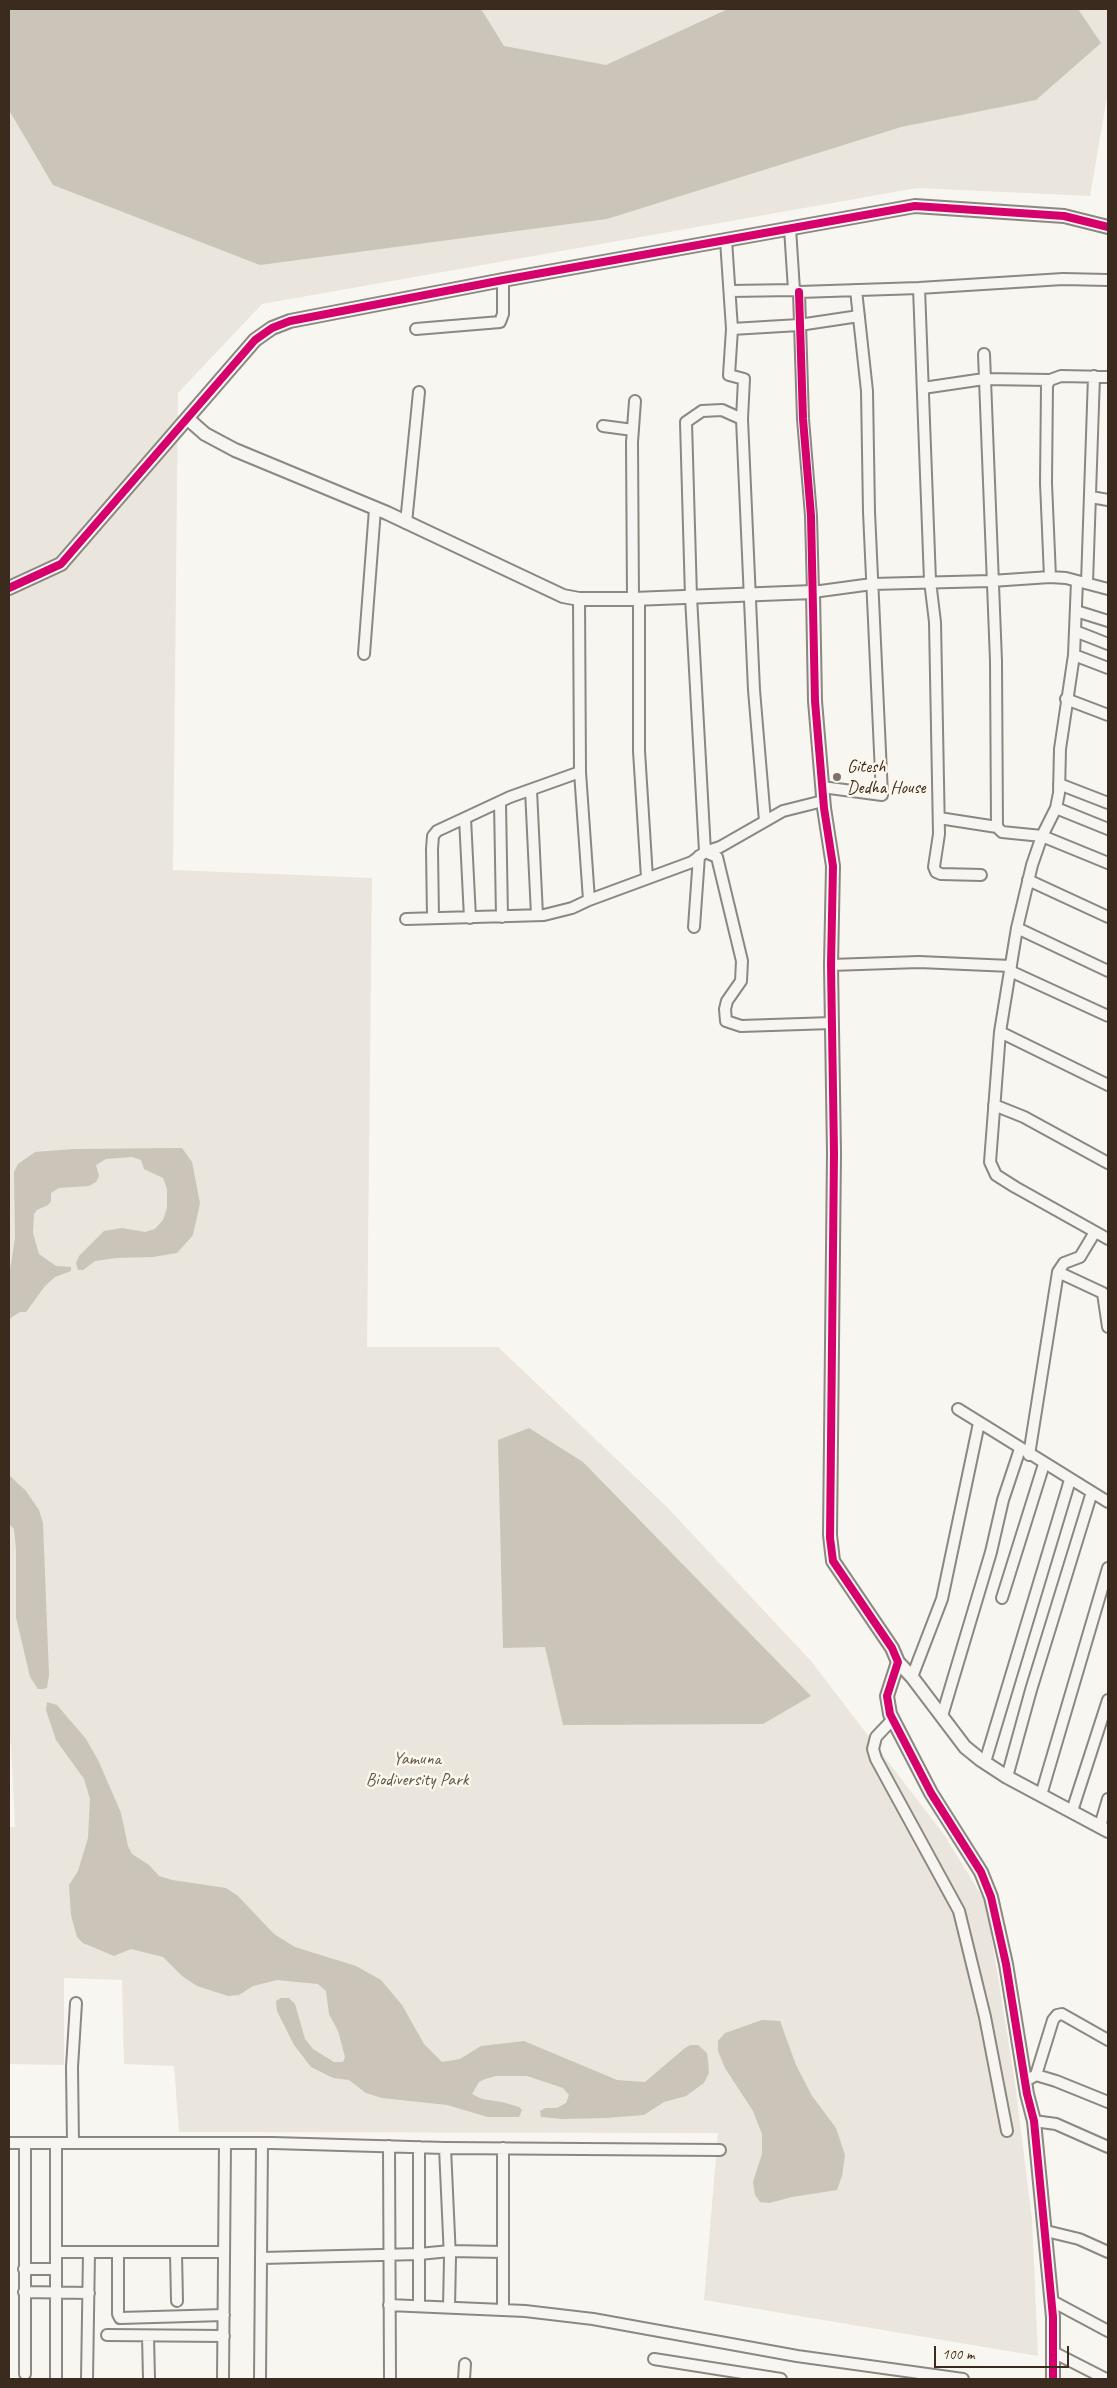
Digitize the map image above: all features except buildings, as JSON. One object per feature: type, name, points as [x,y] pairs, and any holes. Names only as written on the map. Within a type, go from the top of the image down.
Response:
[{"type":"street","points":[[9,588],[61,564],[255,340],[272,328],[290,321],[502,280],[915,206],[1064,216],[1108,227]]},
{"type":"street","points":[[790,228],[797,291],[803,419],[811,516],[815,701],[823,801],[833,866],[831,965],[834,1153],[830,1538],[834,1562],[892,1648],[898,1662],[912,1677],[965,1747],[1007,1778],[1104,1828],[1108,1799]]},
{"type":"street","points":[[726,240],[732,329],[729,375],[744,379],[742,419],[754,690],[765,821]]},
{"type":"street","points":[[730,291],[856,290],[1062,279],[1108,280]]},
{"type":"street","points":[[416,329],[500,322],[503,314],[502,280]]},
{"type":"street","points":[[919,288],[930,581],[935,622],[939,834],[934,867],[936,872],[981,875]]},
{"type":"street","points":[[822,787],[882,795],[872,584],[867,391],[856,290]]},
{"type":"street","points":[[732,329],[799,325],[859,316]]},
{"type":"street","points":[[984,354],[991,581],[996,661],[997,827]]},
{"type":"street","points":[[923,388],[984,379],[1050,380],[1071,374],[1108,377]]},
{"type":"street","points":[[1094,376],[1091,497],[1082,582],[1076,611],[1074,655],[1060,749],[1056,808],[1042,836],[1028,880],[1018,928],[1000,1032],[990,1162],[996,1174],[1108,1239]]},
{"type":"street","points":[[1050,380],[1047,385],[1046,431],[1050,577]]},
{"type":"street","points":[[406,522],[419,392]]},
{"type":"street","points":[[636,402],[633,430],[636,598],[640,751],[647,878]]},
{"type":"street","points":[[694,927],[702,854],[686,422],[702,411],[722,410],[742,419]]},
{"type":"street","points":[[188,419],[205,434],[235,450],[406,522],[539,586],[563,596],[579,599],[750,595],[813,592],[872,584],[930,581],[991,581],[1050,577],[1082,582],[1108,589]]},
{"type":"street","points":[[603,426],[633,430]]},
{"type":"street","points":[[1091,497],[1108,500]]},
{"type":"street","points":[[364,654],[375,509]]},
{"type":"street","points":[[579,599],[580,772],[589,900]]},
{"type":"street","points":[[1076,611],[1108,622]]},
{"type":"street","points":[[1075,631],[1108,644]]},
{"type":"street","points":[[1074,655],[1108,668]]},
{"type":"street","points":[[1066,699],[1108,715]]},
{"type":"street","points":[[433,918],[434,836],[437,831],[500,802],[580,772]]},
{"type":"street","points":[[1059,784],[1108,803]]},
{"type":"street","points":[[531,790],[537,915]]},
{"type":"street","points":[[406,918],[537,915],[572,908],[692,862],[702,854],[720,847],[783,812],[823,801]]},
{"type":"street","points":[[500,802],[502,917]]},
{"type":"street","points":[[1056,808],[1108,829]]},
{"type":"street","points":[[465,818],[470,918]]},
{"type":"street","points":[[939,818],[997,827],[1002,832],[1042,836],[1108,864]]},
{"type":"street","points":[[702,854],[717,857],[742,961],[741,981],[727,1001],[725,1009],[726,1022],[741,1026],[832,1023]]},
{"type":"street","points":[[1028,880],[1108,917]]},
{"type":"street","points":[[1018,928],[1108,971]]},
{"type":"street","points":[[831,965],[920,962],[1011,969],[1108,1016]]},
{"type":"street","points":[[1000,1032],[1108,1085]]},
{"type":"street","points":[[994,1105],[1024,1117],[1108,1163]]},
{"type":"street","points":[[1029,1455],[1058,1272],[1064,1262],[1080,1257],[1095,1232]]},
{"type":"street","points":[[1058,1272],[1103,1293],[1108,1327]]},
{"type":"street","points":[[958,1409],[1029,1455],[1108,1502]]},
{"type":"street","points":[[912,1677],[942,1599],[979,1423]]},
{"type":"street","points":[[942,1716],[991,1552],[1003,1500],[1020,1449]]},
{"type":"street","points":[[1002,1598],[1044,1464]]},
{"type":"street","points":[[985,1762],[1070,1480]]},
{"type":"street","points":[[1007,1778],[1031,1690],[1092,1492]]},
{"type":"street","points":[[1041,1795],[1108,1568]]},
{"type":"street","points":[[898,1662],[887,1696],[893,1719],[931,1793],[981,1872],[991,1896],[1031,2078],[1052,2301],[1053,2379]]},
{"type":"street","points":[[1072,1812],[1108,1700]]},
{"type":"street","points":[[893,1719],[876,1737],[873,1749],[876,1759],[945,1881],[959,1911],[983,2008],[1007,2131]]},
{"type":"street","points":[[73,2144],[72,2067],[76,2003]]},
{"type":"street","points":[[1031,2078],[1053,2020],[1057,2015],[1062,2014],[1108,2040]]},
{"type":"street","points":[[1031,2078],[1108,2102]]},
{"type":"street","points":[[1034,2121],[1056,2124],[1108,2147]]},
{"type":"street","points":[[9,2143],[262,2143],[419,2148],[720,2150]]},
{"type":"street","points":[[25,2143],[25,2374]]},
{"type":"street","points":[[260,2379],[262,2143]]},
{"type":"street","points":[[56,2144],[56,2379]]},
{"type":"street","points":[[223,2379],[226,2144]]},
{"type":"street","points":[[389,2146],[390,2379]]},
{"type":"street","points":[[419,2148],[419,2306]]},
{"type":"street","points":[[445,2148],[450,2251],[449,2307]]},
{"type":"street","points":[[503,2310],[504,2148]]},
{"type":"street","points":[[1046,2231],[1078,2239],[1108,2252]]},
{"type":"street","points":[[262,2258],[419,2254],[450,2251],[503,2252]]},
{"type":"street","points":[[56,2252],[224,2252]]},
{"type":"street","points":[[88,2379],[89,2253]]},
{"type":"street","points":[[118,2253],[118,2314],[120,2318],[224,2315]]},
{"type":"street","points":[[176,2253],[176,2301]]},
{"type":"street","points":[[24,2270],[56,2269]]},
{"type":"street","points":[[24,2292],[89,2293]]},
{"type":"street","points":[[1052,2301],[1108,2331]]},
{"type":"street","points":[[389,2305],[503,2310],[593,2319],[807,2357],[962,2379]]},
{"type":"street","points":[[107,2335],[224,2336]]},
{"type":"street","points":[[148,2336],[149,2379]]},
{"type":"street","points":[[1053,2352],[1106,2379]]},
{"type":"street","points":[[654,2359],[781,2379]]},
{"type":"street","points":[[464,2379],[466,2364]]},
{"type":"green space","name":"Yamuna Biodiversity Park","points":[[9,9],[1108,9],[1108,91],[1090,196],[917,188],[262,304],[178,393],[173,870],[372,878],[367,1347],[498,1347],[665,1505],[811,1661],[945,1836],[986,1903],[1015,2083],[1032,2219],[1038,2356],[704,2300],[718,2133],[179,2132],[174,2066],[124,2064],[122,1980],[64,1978],[64,2065],[9,2064],[9,1827],[15,1827],[11,1743],[9,1743]]},
{"type":"shaded area","points":[[9,9],[481,9],[504,46],[606,65],[728,9],[1078,9],[1101,43],[1036,100],[901,127],[607,219],[260,265],[53,185],[9,110]]},
{"type":"shaded area","points":[[182,1148],[192,1162],[200,1203],[193,1235],[177,1253],[153,1257],[116,1258],[95,1261],[83,1270],[78,1270],[76,1263],[79,1256],[104,1231],[122,1228],[145,1232],[155,1229],[163,1220],[167,1208],[167,1189],[163,1178],[144,1169],[141,1160],[132,1157],[106,1159],[96,1165],[99,1176],[96,1182],[89,1186],[59,1188],[51,1193],[51,1201],[48,1205],[37,1210],[34,1214],[33,1233],[39,1254],[56,1266],[71,1267],[71,1271],[55,1277],[45,1286],[26,1312],[20,1312],[9,1319],[9,1277],[15,1238],[14,1172],[18,1164],[35,1152],[74,1149]]},
{"type":"shaded area","points":[[529,1428],[583,1462],[811,1696],[763,1724],[563,1725],[545,1647],[503,1648],[498,1440]]},
{"type":"shaded area","points":[[9,1475],[26,1491],[39,1510],[43,1523],[49,1675],[47,1688],[43,1689],[38,1689],[30,1677],[16,1617],[16,1549],[14,1529],[10,1525],[9,1519]]},
{"type":"shaded area","points":[[47,1702],[57,1705],[86,1739],[99,1762],[121,1813],[128,1846],[132,1854],[149,1865],[159,1876],[172,1880],[226,1888],[238,1896],[274,1934],[295,1947],[356,1966],[381,1980],[402,2005],[424,2044],[442,2062],[460,2059],[481,2046],[524,2041],[617,2080],[645,2082],[685,2048],[690,2045],[698,2045],[707,2053],[709,2073],[704,2083],[686,2096],[664,2102],[644,2115],[606,2118],[563,2119],[541,2117],[540,2111],[546,2108],[557,2108],[566,2103],[569,2095],[563,2088],[527,2076],[496,2076],[485,2079],[479,2082],[472,2094],[482,2099],[519,2107],[522,2110],[519,2117],[488,2117],[447,2105],[382,2098],[366,2093],[349,2080],[333,2078],[311,2067],[294,2045],[277,2011],[276,2001],[281,1998],[289,1998],[295,2004],[305,2039],[313,2049],[334,2062],[343,2062],[345,2057],[338,2031],[329,2014],[326,1991],[318,1984],[277,1980],[253,1986],[239,1995],[228,1996],[197,1986],[182,1976],[163,1957],[131,1949],[114,1956],[83,1943],[77,1937],[71,1915],[69,1885],[78,1871],[88,1838],[90,1799],[84,1779],[56,1740],[46,1710]]},
{"type":"shaded area","points":[[762,2020],[780,2021],[796,2065],[812,2096],[836,2128],[845,2155],[842,2176],[837,2190],[792,2197],[769,2203],[760,2202],[755,2195],[753,2182],[762,2154],[762,2134],[753,2111],[725,2068],[718,2051],[718,2041],[725,2033]]},
{"type":"cycle path","points":[[9,588],[61,564],[255,340],[272,328],[290,321],[503,280],[915,206],[1064,216],[1108,227]]},
{"type":"cycle path","points":[[799,292],[803,419],[811,516],[815,701],[824,808],[833,866],[831,965],[834,1153],[830,1538],[833,1561],[892,1648],[898,1662],[887,1696],[890,1714],[931,1793],[981,1872],[991,1897],[1006,1964],[1027,2094],[1034,2121],[1053,2317],[1053,2379]]},
{"type":"place","name":"Gitesh Dedha House","points":[[837,777]]}]
